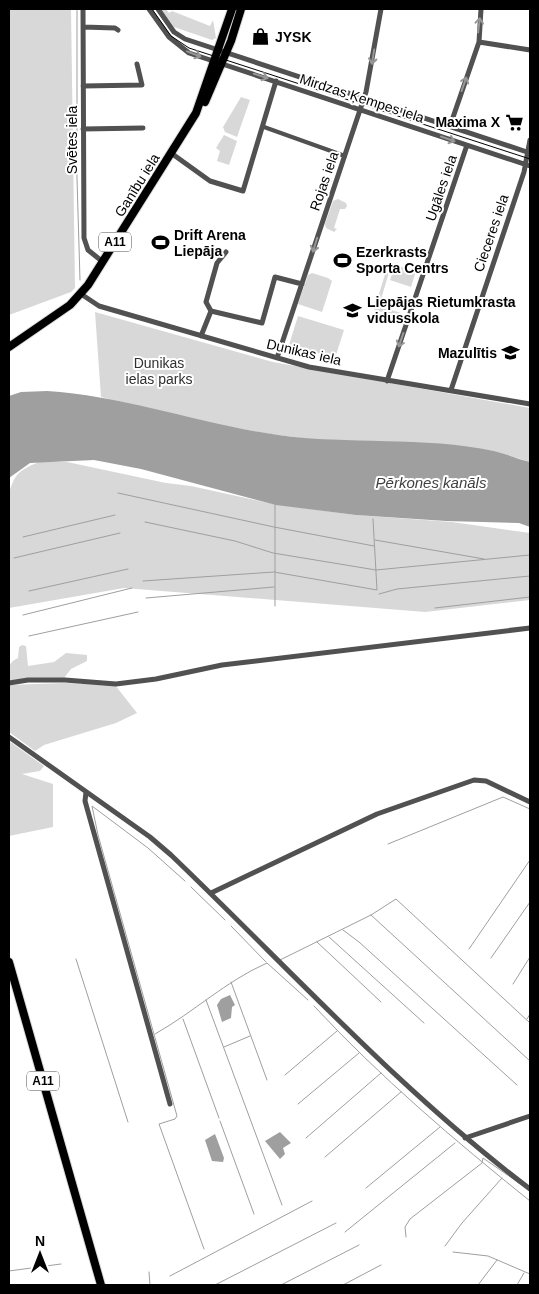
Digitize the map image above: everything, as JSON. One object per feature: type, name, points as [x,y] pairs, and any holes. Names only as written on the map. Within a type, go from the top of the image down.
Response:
[{"type":"highway","name":"Ganību iela","points":[[222,51],[232,9]]},
{"type":"highway","name":"Ganību iela","points":[[9,347],[70,305],[81,294],[103,262],[196,113],[241,9]]},
{"type":"highway","name":"A11","points":[[9,962],[101,1285]]},
{"type":"street","name":"Svētes iela","points":[[83,9],[85,244],[92,255],[103,262]]},
{"type":"street","name":"Mirdzas Ķempes iela","points":[[150,9],[175,44],[189,53],[528,165]]},
{"type":"street","name":"Mirdzas Ķempes iela","points":[[158,9],[171,29],[180,37],[529,153]]},
{"type":"street","name":"Rojas iela","points":[[277,358],[364,98],[381,9]]},
{"type":"street","points":[[450,126],[479,42],[481,9]]},
{"type":"street","points":[[83,27],[116,28],[118,30]]},
{"type":"street","points":[[479,42],[530,50]]},
{"type":"street","points":[[83,86],[142,85],[137,64]]},
{"type":"street","points":[[171,153],[210,181],[243,191],[264,127],[276,82]]},
{"type":"street","points":[[264,127],[345,156]]},
{"type":"street","points":[[84,129],[143,128]]},
{"type":"street","name":"Cieceres iela","points":[[451,390],[524,172],[528,165],[530,140]]},
{"type":"street","name":"Ugāles iela","points":[[387,381],[467,145]]},
{"type":"street","points":[[226,252],[217,263],[206,302],[211,311],[262,323],[275,277],[302,284]]},
{"type":"street","name":"Dunikas iela","points":[[81,294],[99,306],[309,367],[530,404]]},
{"type":"street","points":[[202,336],[211,311]]},
{"type":"street","points":[[9,683],[28,680],[65,680],[116,684],[156,679],[222,665],[530,628]]},
{"type":"street","points":[[9,737],[150,837],[211,893],[314,999],[465,1138],[530,1189]]},
{"type":"street","points":[[211,893],[377,814],[474,780],[486,781],[530,802]]},
{"type":"street","points":[[86,792],[85,801],[170,1104]]},
{"type":"street","points":[[465,1138],[530,1116]]},
{"type":"green space","points":[[9,9],[71,9],[75,288],[71,292],[9,315]]},
{"type":"green space","points":[[161,9],[166,9],[169,13],[172,11],[210,26],[213,20],[216,38],[212,40],[174,27]]},
{"type":"green space","points":[[241,97],[250,100],[237,137],[225,132],[223,127]]},
{"type":"green space","points":[[224,135],[237,141],[229,165],[217,161],[220,151],[216,148]]},
{"type":"green space","points":[[338,199],[346,203],[347,206],[345,209],[340,209],[334,228],[337,229],[334,232],[326,228],[325,224],[333,201]]},
{"type":"green space","points":[[395,265],[416,271],[411,287],[390,280]]},
{"type":"green space","points":[[387,268],[390,269],[379,306],[401,313],[400,316],[374,310]]},
{"type":"green space","points":[[312,273],[332,281],[322,312],[298,304],[308,275]]},
{"type":"green space","name":"Dunikas ielas parks","points":[[95,312],[273,362],[530,408],[530,462],[494,451],[456,446],[311,439],[276,435],[209,423],[101,397]]},
{"type":"green space","points":[[298,316],[344,330],[335,358],[289,345]]},
{"type":"green space","points":[[39,462],[67,462],[273,504],[356,515],[452,522],[530,533],[530,600],[425,612],[124,588],[9,608],[9,493],[19,473]]},
{"type":"green space","points":[[22,645],[26,646],[28,666],[54,662],[66,653],[87,655],[87,661],[71,669],[64,678],[9,680],[9,667],[18,658],[19,647]]},
{"type":"green space","points":[[65,683],[115,685],[137,713],[116,723],[44,745],[35,751],[9,732],[9,685]]},
{"type":"green space","points":[[9,741],[44,766],[40,771],[22,774],[53,784],[53,827],[9,836]]},
{"type":"water","name":"Pērkones kanāls","points":[[47,391],[105,398],[278,435],[332,440],[413,442],[467,446],[498,452],[530,462],[530,527],[519,523],[446,521],[356,515],[276,505],[141,469],[94,460],[30,463],[9,478],[9,396],[21,392]]},
{"type":"water","points":[[230,995],[235,1005],[232,1007],[231,1018],[222,1022],[217,1005],[221,999]]},
{"type":"water","points":[[280,1132],[291,1143],[283,1148],[285,1154],[280,1159],[265,1141]]},
{"type":"water","points":[[215,1134],[224,1158],[223,1162],[212,1161],[205,1140]]},
{"type":"waterway","points":[[77,9],[77,137]]},
{"type":"waterway","points":[[76,144],[80,280]]},
{"type":"waterway","points":[[118,493],[274,527],[374,546]]},
{"type":"waterway","points":[[275,504],[275,606]]},
{"type":"waterway","points":[[23,537],[115,515]]},
{"type":"waterway","points":[[143,581],[274,572],[377,590],[373,519]]},
{"type":"waterway","points":[[145,522],[235,541],[273,553],[376,570],[530,555]]},
{"type":"waterway","points":[[14,558],[120,533]]},
{"type":"waterway","points":[[375,540],[484,559]]},
{"type":"waterway","points":[[29,591],[128,569]]},
{"type":"waterway","points":[[379,594],[397,589],[530,576]]},
{"type":"waterway","points":[[146,598],[274,587]]},
{"type":"waterway","points":[[23,615],[132,588]]},
{"type":"waterway","points":[[435,608],[530,597]]},
{"type":"waterway","points":[[29,636],[138,612]]},
{"type":"waterway","points":[[388,844],[503,797],[530,809]]},
{"type":"waterway","points":[[185,881],[148,848],[92,806],[98,835],[177,1116],[175,1119],[159,1124],[204,1249]]},
{"type":"waterway","points":[[469,949],[530,860]]},
{"type":"waterway","points":[[191,887],[225,920]]},
{"type":"waterway","points":[[280,960],[371,915],[396,899],[530,1023]]},
{"type":"waterway","points":[[491,958],[530,902]]},
{"type":"waterway","points":[[371,915],[530,1061]]},
{"type":"waterway","points":[[231,926],[266,962]]},
{"type":"waterway","points":[[343,930],[359,942],[517,1085]]},
{"type":"waterway","points":[[329,937],[424,1023]]},
{"type":"waterway","points":[[317,942],[381,1002]]},
{"type":"waterway","points":[[513,984],[530,957]]},
{"type":"waterway","points":[[76,959],[128,1122]]},
{"type":"waterway","points":[[155,1034],[252,970],[267,963],[308,1000]]},
{"type":"waterway","points":[[231,982],[267,1080]]},
{"type":"waterway","points":[[206,1000],[282,1205]]},
{"type":"waterway","points":[[314,1006],[391,1083],[473,1155],[530,1201]]},
{"type":"waterway","points":[[527,1019],[530,1014]]},
{"type":"waterway","points":[[183,1019],[219,1118]]},
{"type":"waterway","points":[[285,1075],[337,1031]]},
{"type":"waterway","points":[[224,1047],[250,1036]]},
{"type":"waterway","points":[[298,1104],[359,1053]]},
{"type":"waterway","points":[[306,1138],[381,1073]]},
{"type":"waterway","points":[[325,1157],[401,1092]]},
{"type":"waterway","points":[[220,1121],[254,1214]]},
{"type":"waterway","points":[[366,1188],[440,1127]]},
{"type":"waterway","points":[[345,1232],[455,1143]]},
{"type":"waterway","points":[[406,1237],[405,1227],[410,1219],[482,1163],[483,1158],[519,1183]]},
{"type":"waterway","points":[[445,1246],[462,1223],[502,1178]]},
{"type":"waterway","points":[[170,1276],[312,1201]]},
{"type":"waterway","points":[[215,1285],[336,1223]]},
{"type":"waterway","points":[[281,1285],[359,1245]]},
{"type":"waterway","points":[[453,1252],[488,1256],[530,1274]]},
{"type":"waterway","points":[[478,1285],[497,1260]]},
{"type":"waterway","points":[[9,1271],[61,1264]]},
{"type":"waterway","points":[[343,1285],[381,1265]]},
{"type":"waterway","points":[[149,1272],[150,1285]]},
{"type":"waterway","points":[[517,1285],[524,1273]]},
{"type":"tram line","points":[[152,9],[171,36],[189,48],[530,159]]},
{"type":"place","name":"JYSK","points":[[261,37]]},
{"type":"place","name":"Maxima X","points":[[514,122]]},
{"type":"place","name":"Drift Arena Liepāja","points":[[160,243]]},
{"type":"place","name":"Ezerkrasts Sporta Centrs","points":[[342,260]]},
{"type":"place","name":"Liepājas Rietumkrasta vidusskola","points":[[353,310]]},
{"type":"place","name":"Mazulītis","points":[[511,353]]}]
